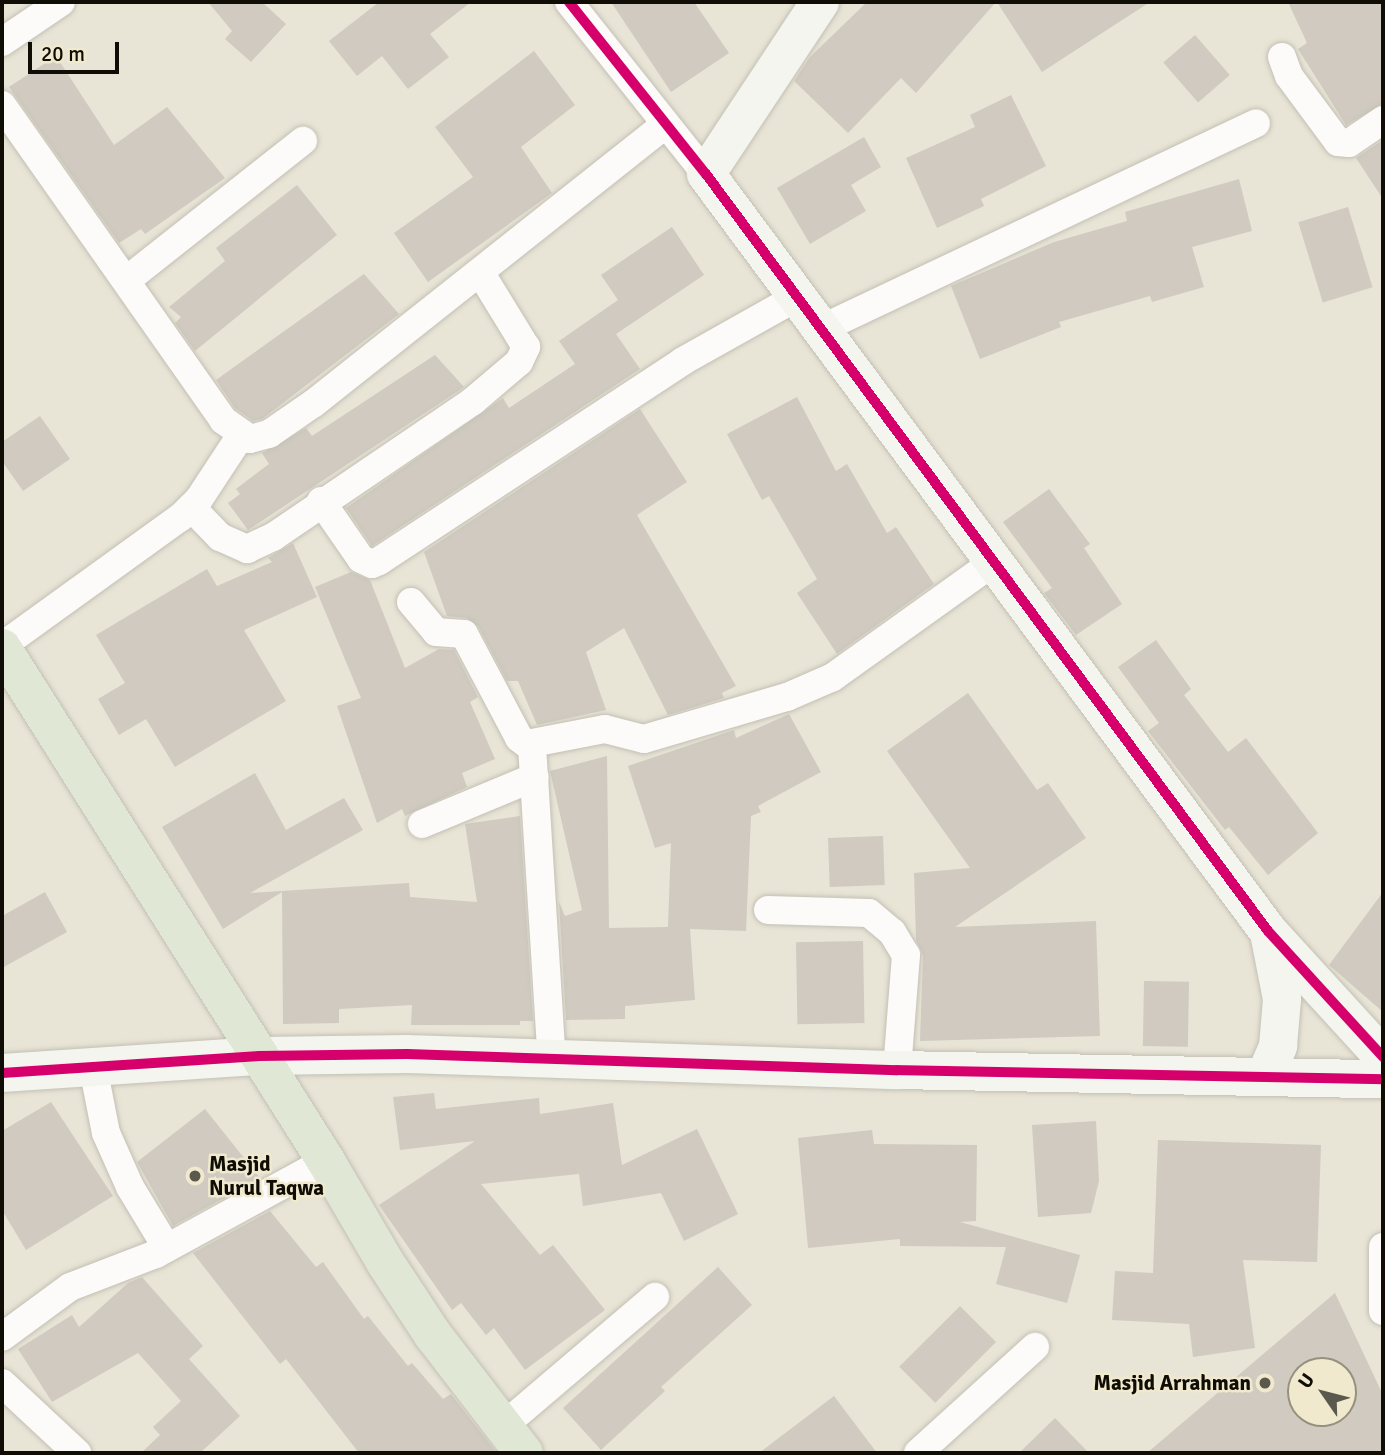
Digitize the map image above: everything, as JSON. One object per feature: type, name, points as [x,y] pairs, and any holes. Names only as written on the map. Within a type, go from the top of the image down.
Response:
[{"type":"highway","points":[[2,647],[426,1324],[513,1440]]},
{"type":"street","points":[[2,42],[61,2]]},
{"type":"street","points":[[569,2],[706,174],[992,563],[1268,931],[1383,1057]]},
{"type":"street","points":[[706,174],[820,2]]},
{"type":"street","points":[[1282,57],[1289,76],[1338,142],[1349,143],[1383,120]]},
{"type":"street","points":[[2,105],[128,279],[223,420],[250,439],[269,434],[665,125]]},
{"type":"street","points":[[821,329],[1256,123]]},
{"type":"street","points":[[128,279],[303,141]]},
{"type":"street","points":[[191,507],[220,537],[247,548],[273,537],[321,501],[473,401],[519,362],[526,346],[480,272]]},
{"type":"street","points":[[321,501],[360,558],[372,564],[379,561],[683,361],[797,297]]},
{"type":"street","points":[[2,647],[191,507],[241,435]]},
{"type":"street","points":[[411,603],[436,632],[464,634],[519,738],[531,746],[605,729],[643,739],[658,737],[727,711],[787,697],[833,677],[992,563]]},
{"type":"street","points":[[531,746],[552,1060]]},
{"type":"street","points":[[422,824],[535,777]]},
{"type":"street","points":[[768,910],[869,913],[892,932],[906,955],[897,1070]]},
{"type":"street","points":[[1265,1077],[1278,1046],[1282,999],[1268,931]]},
{"type":"street","points":[[2,1073],[259,1056],[407,1054],[897,1070],[1383,1079]]},
{"type":"street","points":[[93,1067],[106,1133],[130,1187],[167,1248]]},
{"type":"street","points":[[2,1337],[70,1287],[167,1248],[326,1161]]},
{"type":"street","points":[[1383,1247],[1383,1311]]},
{"type":"street","points":[[513,1440],[655,1297]]},
{"type":"street","points":[[918,1453],[1035,1347]]},
{"type":"street","points":[[2,1383],[77,1453]]},
{"type":"building","points":[[208,2],[262,2],[286,24],[251,62],[225,39],[232,31]]},
{"type":"building","points":[[379,2],[471,2],[430,34],[449,57],[408,89],[382,56],[357,76],[329,41]]},
{"type":"building","points":[[611,2],[694,2],[729,53],[671,92]]},
{"type":"building","points":[[867,2],[996,2],[916,93],[901,78],[848,133],[794,81],[810,57]]},
{"type":"building","points":[[997,2],[1150,2],[1042,72]]},
{"type":"building","points":[[1288,2],[1383,2],[1383,104],[1346,125],[1298,49],[1307,43]]},
{"type":"building","points":[[1195,35],[1230,75],[1198,103],[1163,63]]},
{"type":"building","points":[[534,51],[575,105],[521,147],[552,193],[428,282],[394,233],[473,177],[435,127]]},
{"type":"building","points":[[56,56],[114,145],[167,107],[225,178],[145,234],[141,229],[119,243],[9,87]]},
{"type":"building","points":[[1011,95],[1046,166],[981,199],[984,206],[937,228],[906,158],[975,127],[970,115]]},
{"type":"building","points":[[864,137],[881,167],[851,185],[866,211],[810,244],[777,188]]},
{"type":"building","points":[[1383,140],[1383,199],[1356,158]]},
{"type":"building","points":[[1239,179],[1252,231],[1192,247],[1204,287],[1152,302],[1150,296],[1059,322],[1061,327],[980,359],[951,286],[1054,242],[1127,221],[1125,212]]},
{"type":"building","points":[[297,185],[337,235],[195,351],[175,323],[181,317],[169,307],[225,261],[216,248]]},
{"type":"building","points":[[1348,207],[1373,287],[1323,303],[1298,222]]},
{"type":"building","points":[[672,227],[704,275],[616,334],[640,369],[372,546],[346,508],[503,398],[509,408],[575,364],[559,341],[618,300],[601,275]]},
{"type":"building","points":[[364,274],[399,314],[262,419],[253,421],[235,408],[216,380]]},
{"type":"building","points":[[435,355],[464,387],[248,530],[228,503],[240,494],[236,489],[269,464],[262,453],[306,428],[312,436]]},
{"type":"building","points":[[797,397],[836,471],[847,464],[887,533],[896,527],[934,584],[837,654],[797,593],[817,579],[769,496],[762,500],[727,434]]},
{"type":"building","points":[[640,409],[687,482],[637,515],[736,686],[722,693],[724,698],[668,715],[624,628],[586,652],[606,710],[537,725],[518,681],[507,681],[478,626],[466,618],[447,616],[424,552]]},
{"type":"building","points":[[40,416],[70,459],[23,491],[2,461],[2,442]]},
{"type":"building","points":[[1049,489],[1090,544],[1084,548],[1122,604],[1076,635],[1044,593],[1052,588],[1003,522]]},
{"type":"building","points":[[293,543],[317,597],[244,630],[286,701],[175,767],[146,719],[119,735],[98,699],[125,683],[96,635],[207,569],[217,586],[272,562],[268,558]]},
{"type":"building","points":[[351,572],[370,580],[405,668],[439,649],[454,650],[478,697],[470,702],[495,759],[462,773],[467,787],[405,816],[402,809],[377,823],[337,706],[361,698],[315,587]]},
{"type":"building","points":[[1156,640],[1191,689],[1184,695],[1228,752],[1246,738],[1318,833],[1268,875],[1229,827],[1225,830],[1148,731],[1159,723],[1118,667]]},
{"type":"building","points":[[968,693],[1037,790],[1048,783],[1086,838],[955,927],[1096,921],[1100,1036],[920,1041],[923,956],[916,940],[914,873],[970,868],[887,751]]},
{"type":"building","points":[[789,714],[821,772],[758,806],[761,812],[751,816],[746,931],[690,929],[695,1000],[625,1006],[625,1019],[566,1020],[559,902],[565,916],[582,910],[550,771],[607,756],[609,928],[668,927],[671,843],[655,848],[628,766],[734,730],[736,738]]},
{"type":"building","points":[[255,773],[286,830],[344,798],[363,830],[250,893],[409,883],[410,897],[477,902],[465,824],[520,816],[533,1021],[520,1021],[520,1025],[411,1025],[412,1005],[339,1009],[339,1023],[283,1024],[282,892],[223,929],[162,827]]},
{"type":"building","points":[[883,836],[885,885],[830,887],[828,838]]},
{"type":"building","points":[[45,892],[67,932],[2,968],[2,916]]},
{"type":"building","points":[[1383,892],[1383,1012],[1329,965]]},
{"type":"building","points":[[863,941],[864,1023],[797,1024],[796,942]]},
{"type":"building","points":[[1144,981],[1189,982],[1188,1047],[1143,1046]]},
{"type":"building","points":[[434,1093],[436,1109],[539,1098],[540,1114],[613,1103],[622,1165],[697,1129],[738,1214],[684,1241],[661,1193],[583,1206],[579,1174],[481,1184],[540,1255],[553,1245],[605,1310],[525,1370],[494,1328],[486,1335],[461,1303],[452,1310],[379,1205],[475,1141],[400,1150],[393,1097]]},
{"type":"building","points":[[51,1102],[113,1196],[26,1250],[2,1210],[2,1131]]},
{"type":"building","name":"Masjid Nurul Taqwa","points":[[205,1109],[260,1178],[173,1226],[137,1162]]},
{"type":"building","points":[[1096,1121],[1099,1181],[1091,1213],[1038,1217],[1032,1125]]},
{"type":"building","points":[[872,1130],[874,1144],[977,1145],[976,1221],[960,1222],[1080,1255],[1067,1303],[996,1284],[1006,1247],[900,1246],[900,1239],[808,1248],[798,1138]]},
{"type":"building","points":[[1158,1140],[1321,1145],[1317,1262],[1243,1260],[1255,1348],[1193,1357],[1189,1324],[1112,1320],[1115,1271],[1153,1273]]},
{"type":"building","points":[[270,1211],[316,1267],[323,1262],[364,1319],[368,1316],[408,1366],[412,1363],[443,1399],[451,1394],[497,1453],[359,1453],[286,1359],[280,1364],[193,1253]]},
{"type":"building","points":[[718,1267],[752,1305],[661,1387],[665,1391],[601,1450],[563,1408]]},
{"type":"building","points":[[142,1277],[203,1346],[189,1359],[240,1416],[200,1453],[141,1453],[160,1435],[153,1427],[181,1401],[138,1353],[52,1402],[18,1349],[72,1315],[79,1327],[128,1283]]},
{"type":"building","name":"Masjid Arrahman","points":[[1335,1293],[1383,1395],[1383,1453],[1147,1453]]},
{"type":"building","points":[[960,1306],[996,1342],[935,1403],[899,1367]]},
{"type":"building","points":[[834,1396],[877,1453],[759,1453]]},
{"type":"building","points":[[1055,1418],[1089,1453],[1019,1453]]},
{"type":"cycle path","points":[[569,2],[706,174],[1268,931],[1383,1057]]},
{"type":"cycle path","points":[[2,1073],[259,1056],[407,1054],[897,1070],[1383,1079]]},
{"type":"place","name":"Masjid Nurul Taqwa","points":[[195,1176]]},
{"type":"place","name":"Masjid Arrahman","points":[[1265,1383]]}]
